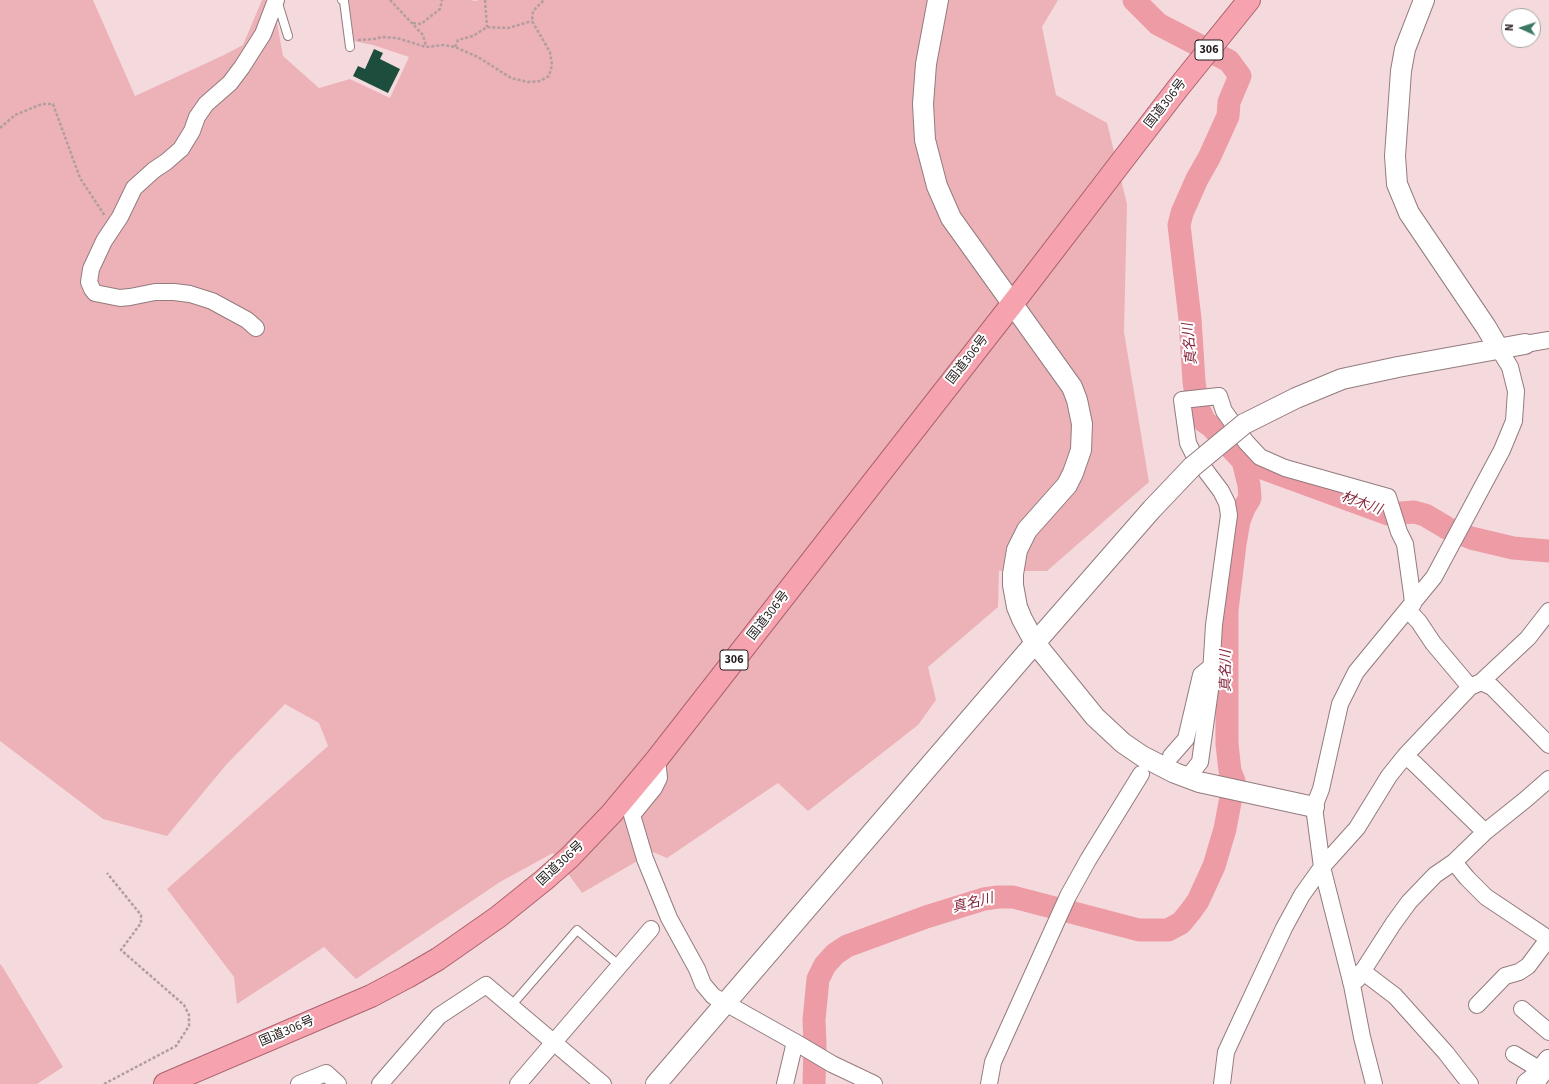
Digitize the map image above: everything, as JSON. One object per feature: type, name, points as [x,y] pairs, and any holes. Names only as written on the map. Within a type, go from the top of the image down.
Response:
[{"type":"highway","name":"国道306号","points":[[165,1084],[370,996],[438,959],[472,937],[527,894],[570,857],[612,813],[657,759],[1013,303],[1178,88],[1244,6]]},
{"type":"street","points":[[256,328],[247,320],[212,301],[190,294],[155,292],[120,298],[95,293],[89,282],[91,269],[112,227],[120,217],[134,188],[181,148],[192,131],[197,117],[206,104],[230,83],[242,67],[262,34],[277,0]]},
{"type":"street","points":[[938,0],[926,64],[923,104],[925,140],[937,186],[951,218],[1072,387],[1077,400],[1082,424],[1081,450],[1070,479],[1059,495],[1027,530],[1017,550],[1013,574],[1014,596],[1022,619],[1035,644],[1082,703],[1108,730],[1142,756],[1180,776],[1199,782],[1314,807]]},
{"type":"street","points":[[1374,1084],[1362,1037],[1356,976],[1322,867],[1314,807],[1320,789],[1340,704],[1356,672],[1434,577],[1502,450],[1514,421],[1516,392],[1510,367],[1486,327],[1409,213],[1397,184],[1395,156],[1401,71],[1405,49],[1424,0]]},
{"type":"street","points":[[656,1084],[1152,509],[1192,467],[1244,424],[1296,398],[1342,379],[1398,367],[1549,340]]},
{"type":"street","points":[[1180,776],[1187,775],[1192,772],[1200,762],[1210,690],[1214,625],[1229,515],[1227,503],[1222,491],[1194,455],[1188,443],[1182,400],[1188,398],[1219,396],[1224,411],[1246,442],[1260,457],[1285,468],[1388,496],[1399,532],[1405,544],[1412,594],[1410,607],[1419,622],[1433,643],[1476,684],[1492,687],[1549,745]]},
{"type":"street","points":[[1222,1084],[1226,1052],[1284,928],[1302,895],[1322,867],[1357,828],[1389,776],[1405,756],[1476,684],[1528,638],[1549,611]]},
{"type":"street","points":[[1171,756],[1186,739],[1201,675],[1212,666]]},
{"type":"street","points":[[1405,756],[1485,832]]},
{"type":"street","points":[[657,759],[660,778],[654,788],[632,814],[645,859],[669,918],[697,968],[703,984],[713,996],[832,1064],[874,1084]]},
{"type":"street","points":[[989,1084],[993,1062],[1068,896],[1088,860],[1141,774]]},
{"type":"street","points":[[1356,976],[1409,902],[1435,875],[1454,862],[1485,832],[1530,797],[1549,779]]},
{"type":"street","points":[[1454,862],[1467,878],[1486,897],[1549,938],[1528,966],[1519,972],[1505,976],[1477,1005]]},
{"type":"street","points":[[518,1084],[651,928]]},
{"type":"street","points":[[1356,976],[1395,996],[1446,1053],[1470,1084]]},
{"type":"street","points":[[380,1084],[439,1016],[486,985],[603,1084]]},
{"type":"street","points":[[1522,1009],[1549,1032]]},
{"type":"street","points":[[786,1084],[799,1044]]},
{"type":"street","points":[[1514,1054],[1540,1072]]},
{"type":"street","points":[[299,1084],[326,1073],[338,1084]]},
{"type":"lane","points":[[277,0],[288,36]]},
{"type":"lane","points":[[342,0],[344,1],[350,47]]},
{"type":"lane","points":[[511,1006],[576,930],[620,966]]},
{"type":"path","points":[[390,0],[423,35],[426,47]]},
{"type":"path","points":[[412,23],[421,24],[440,9],[442,0]]},
{"type":"path","points":[[485,0],[487,28]]},
{"type":"path","points":[[358,40],[382,37],[396,38],[426,47],[444,45],[455,47],[478,57],[511,78],[528,82],[540,81],[549,76],[552,65],[550,52],[532,21],[533,11],[542,0]]},
{"type":"path","points":[[455,47],[458,40],[473,36],[487,28],[508,28],[532,21]]},
{"type":"path","points":[[0,128],[15,115],[42,104],[53,104],[80,178],[112,227]]},
{"type":"path","points":[[104,1084],[176,1046],[189,1026],[189,1015],[184,1005],[122,950],[141,923],[141,915],[107,873]]},
{"type":"shaded area","points":[[0,0],[93,0],[135,96],[243,45],[262,0],[273,0],[283,56],[319,88],[350,79],[390,98],[409,57],[373,45],[354,41],[349,0],[1058,0],[1042,27],[1056,95],[1107,123],[1127,204],[1124,332],[1149,482],[1047,571],[999,571],[998,607],[928,667],[936,700],[918,725],[808,811],[778,783],[667,858],[653,852],[582,893],[553,853],[500,882],[356,979],[324,947],[237,1004],[234,977],[167,889],[328,746],[319,723],[285,704],[226,765],[167,836],[103,819],[0,741]]},
{"type":"shaded area","points":[[0,964],[63,1067],[37,1084],[0,1084]]},
{"type":"building","points":[[374,49],[383,53],[380,59],[400,69],[388,93],[353,76],[358,66],[365,69]]},
{"type":"waterway","name":"真名川","points":[[814,1084],[814,1020],[818,979],[825,965],[835,954],[847,946],[926,917],[984,899],[998,897],[1013,897],[1139,930],[1168,930],[1181,923],[1198,901],[1214,866],[1225,829],[1234,781],[1230,771],[1227,744],[1227,610],[1239,521],[1250,498],[1249,485],[1243,461],[1212,427],[1205,422],[1198,408],[1194,382],[1190,319],[1179,225],[1182,213],[1197,179],[1209,158],[1228,116],[1229,102],[1240,76],[1229,61],[1158,24],[1134,0]]},
{"type":"waterway","name":"材木川","points":[[1243,461],[1388,514],[1414,512],[1425,515],[1447,528],[1471,538],[1513,548],[1549,551]]}]
